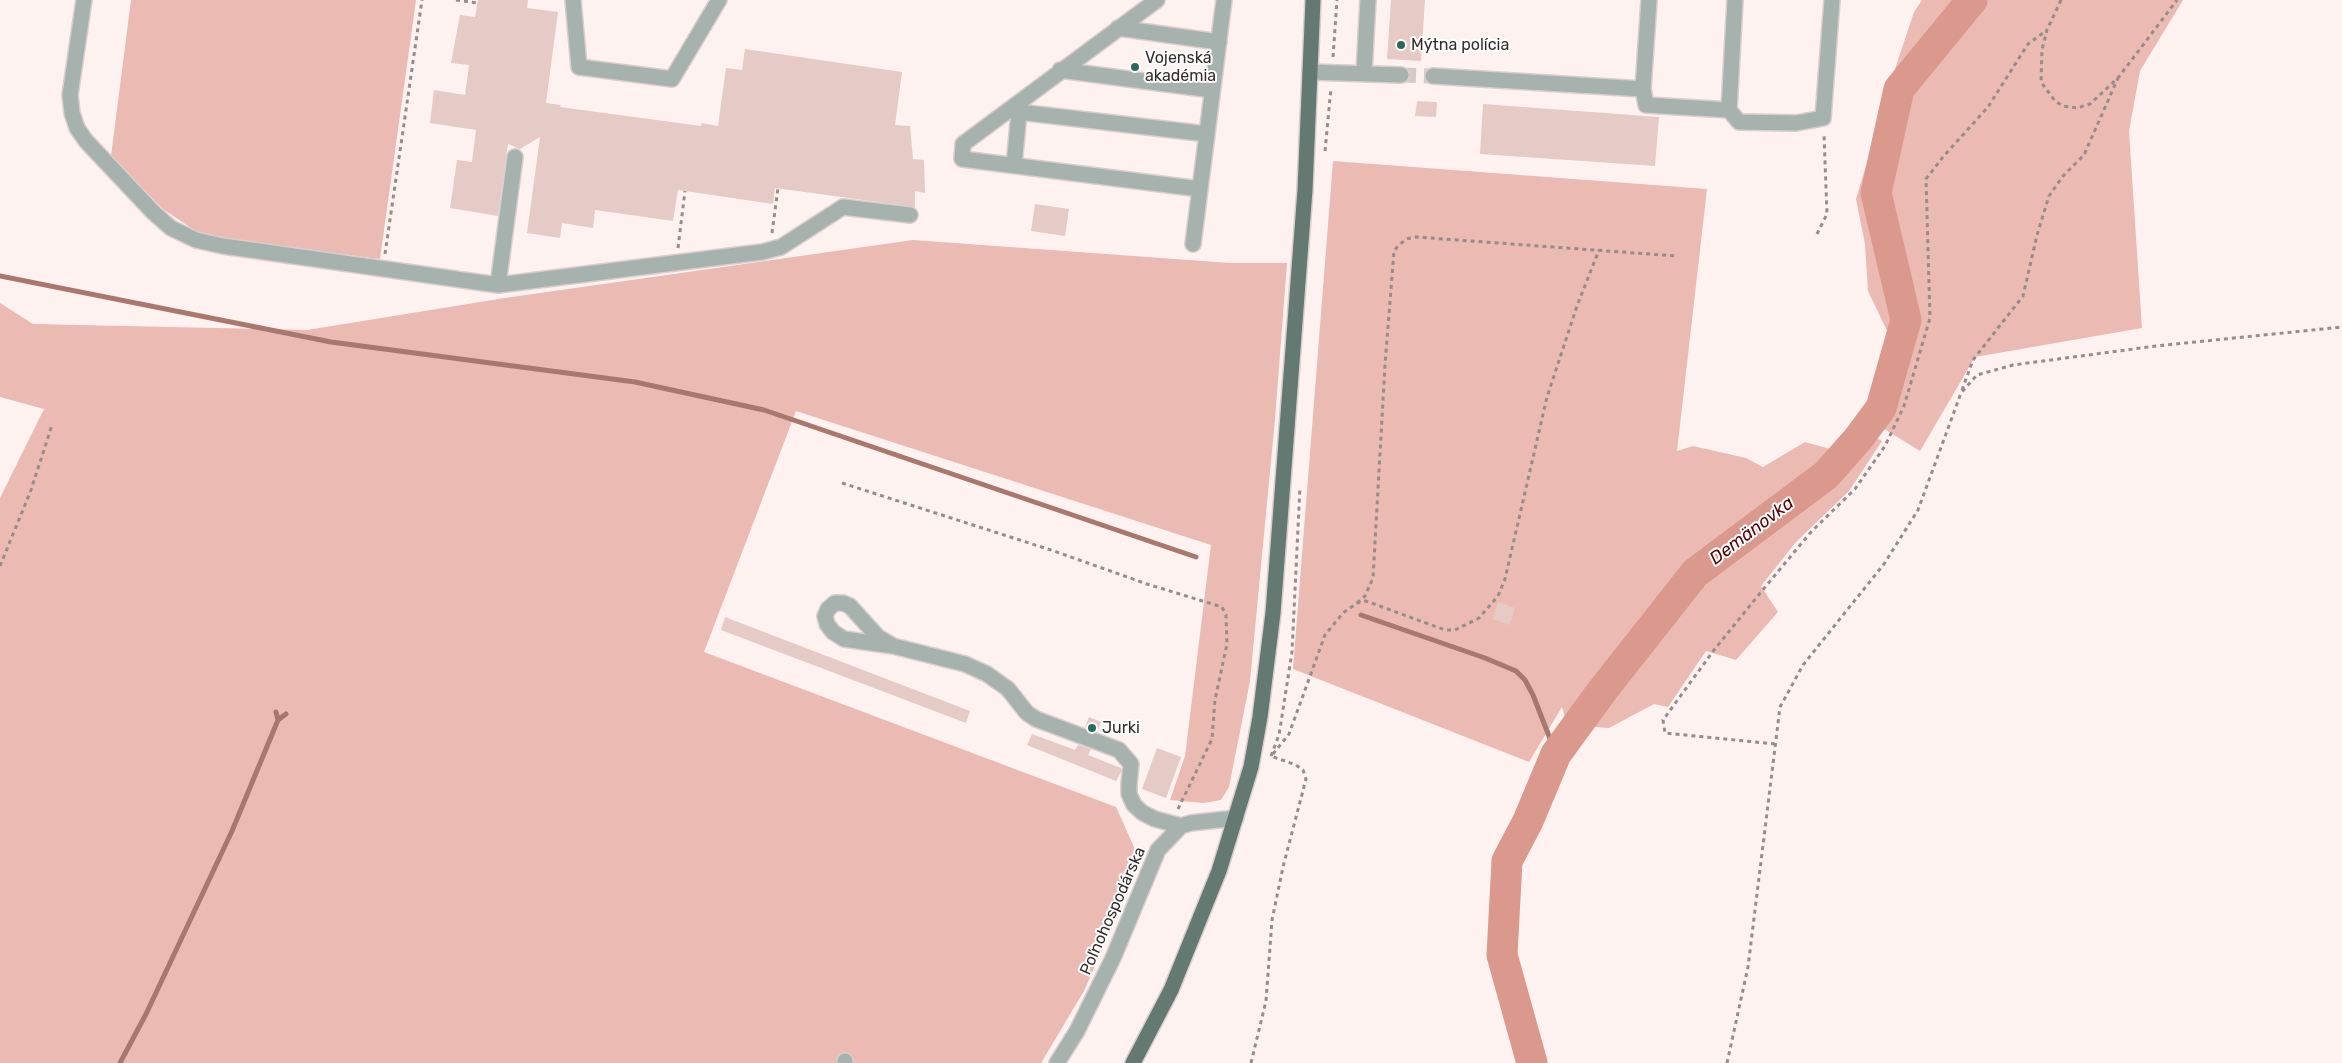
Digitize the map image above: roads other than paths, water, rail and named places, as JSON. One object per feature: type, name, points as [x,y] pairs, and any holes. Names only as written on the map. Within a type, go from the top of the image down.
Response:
[{"type":"main road","points":[[1132,1063],[1167,997],[1200,920],[1236,818],[1254,750],[1266,678],[1274,594],[1305,190],[1313,0]]},
{"type":"street","points":[[84,0],[70,95],[72,113],[77,128],[86,141],[154,213],[171,228],[196,240],[223,246],[383,270],[498,284],[769,251],[781,247],[843,207],[910,215]]},
{"type":"street","points":[[573,0],[580,67],[672,80],[719,0]]},
{"type":"street","points":[[1157,0],[1060,70],[1020,107],[963,144],[962,159],[1200,189]]},
{"type":"street","points":[[1193,244],[1224,0]]},
{"type":"street","points":[[1364,73],[1368,0]]},
{"type":"street","points":[[1649,0],[1643,89],[1646,105],[1729,110]]},
{"type":"street","points":[[1735,0],[1729,110],[1739,122],[1796,123],[1823,118],[1832,0]]},
{"type":"street","points":[[1118,28],[1219,42]]},
{"type":"street","points":[[1060,70],[1212,90]]},
{"type":"street","points":[[1310,72],[1401,75]]},
{"type":"street","points":[[1433,76],[1643,89]]},
{"type":"street","points":[[1020,107],[1207,134]]},
{"type":"street","points":[[1014,165],[1020,107]]},
{"type":"street","points":[[498,284],[515,157]]},
{"type":"street","points":[[893,646],[965,664],[987,674],[1008,688],[1027,713],[1036,719],[1119,750],[1131,764],[1130,794],[1134,805],[1143,813],[1176,825],[1236,818]]},
{"type":"street","name":"Poľnohospodárska","points":[[1057,1063],[1077,1031],[1113,958],[1149,867],[1176,825]]},
{"type":"waterway","name":"Demänovka","points":[[1532,1063],[1502,955],[1507,861],[1528,821],[1556,754],[1602,691],[1695,573],[1826,475],[1858,439],[1881,408],[1906,320],[1876,193],[1899,89],[1972,0]]},
{"type":"waterway","points":[[0,276],[331,342],[635,382],[764,410],[1196,557]]},
{"type":"waterway","points":[[1361,615],[1485,658],[1516,671],[1525,680],[1533,695],[1556,754]]},
{"type":"waterway","points":[[120,1063],[146,1014],[232,831],[278,720],[276,712]]},
{"type":"waterway","points":[[278,720],[286,714]]},
{"type":"tunnel","points":[[1401,75],[1433,76]]},
{"type":"place","name":"Mýtna polícia","points":[[1401,45]]},
{"type":"place","name":"Vojenská akadémia","points":[[1135,67]]},
{"type":"place","name":"Jurki","points":[[1092,728]]}]
